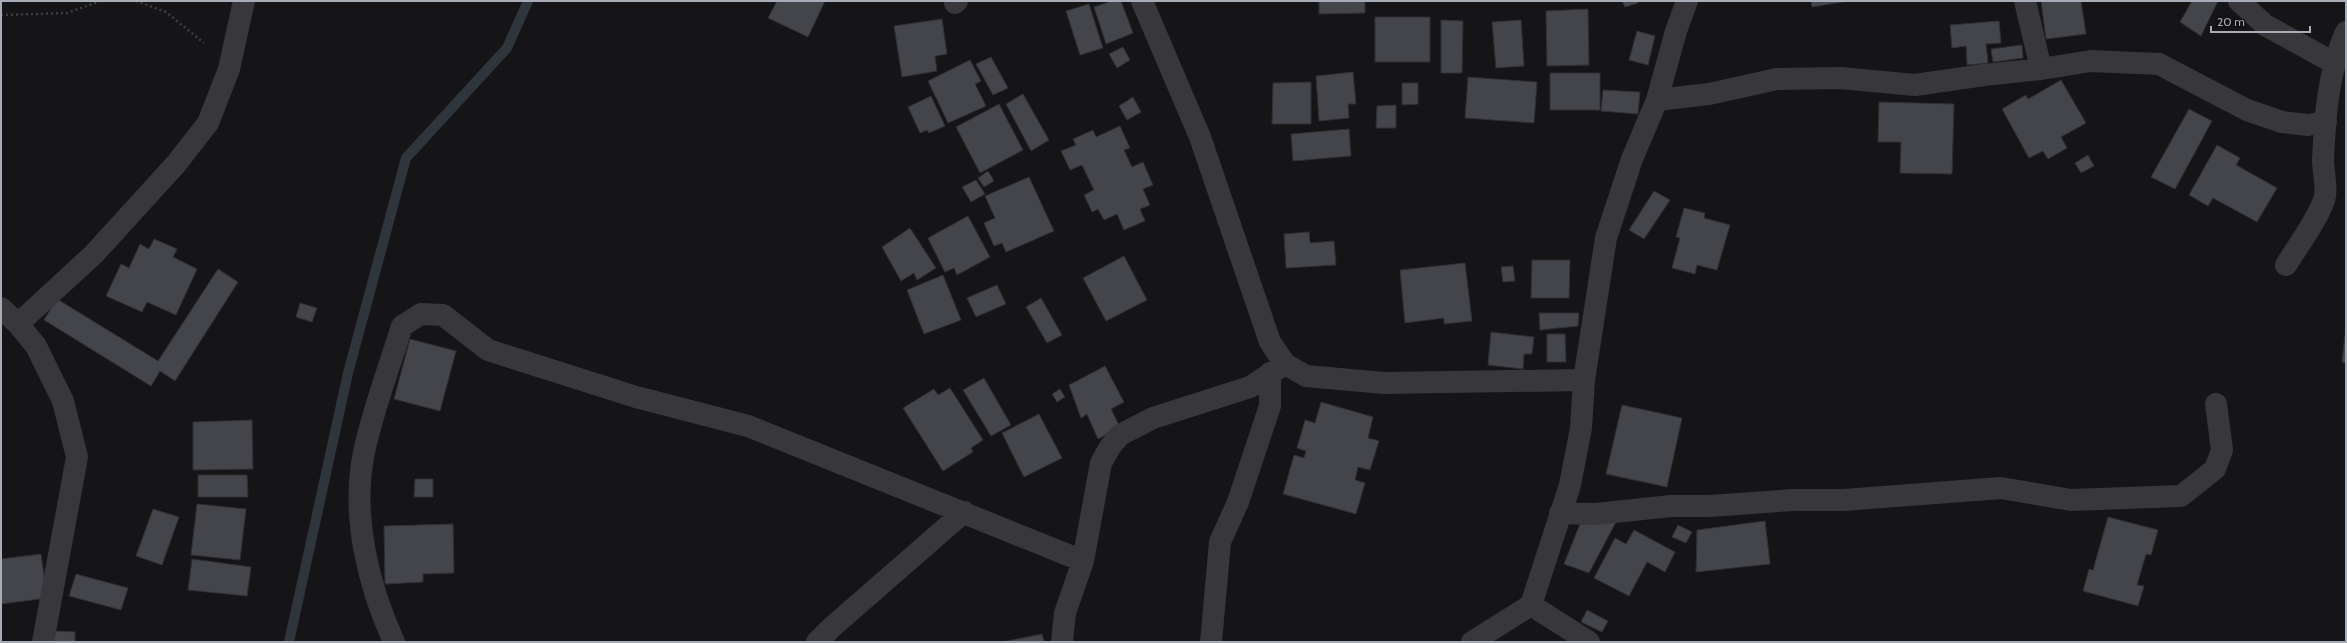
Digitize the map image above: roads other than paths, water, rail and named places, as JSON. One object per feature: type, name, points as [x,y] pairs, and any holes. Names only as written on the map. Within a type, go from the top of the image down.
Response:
[{"type":"street","points":[[18,324],[94,254],[176,164],[208,123],[229,69],[244,1]]},
{"type":"street","points":[[1142,1],[1200,137],[1270,342],[1277,369],[1270,406],[1238,502],[1220,542],[1211,642]]},
{"type":"street","points":[[1472,642],[1531,605],[1570,485],[1581,428],[1584,380],[1606,238],[1632,160],[1657,100],[1676,31],[1687,1]]},
{"type":"street","points":[[2025,1],[2041,69]]},
{"type":"street","points":[[2239,1],[2266,24],[2334,63]]},
{"type":"street","points":[[2286,265],[2310,226],[2325,197],[2323,160],[2326,122],[2334,63],[2346,32]]},
{"type":"street","points":[[1657,100],[1709,94],[1777,79],[1840,78],[1915,85],[2091,61],[2159,64],[2248,110],[2282,122],[2308,125],[2326,122]]},
{"type":"street","points":[[1,308],[18,324],[36,346],[63,401],[77,458],[43,642]]},
{"type":"street","points":[[394,642],[366,564],[359,492],[364,452],[402,326],[421,314],[443,315],[488,350],[636,397],[748,426],[1083,561]]},
{"type":"street","points":[[1062,642],[1065,612],[1083,561],[1101,463],[1120,435],[1153,418],[1250,387],[1277,369],[1306,376],[1384,383],[1584,380]]},
{"type":"street","points":[[1560,513],[1596,514],[1670,506],[1710,506],[1793,500],[1851,499],[2001,488],[2071,500],[2181,496],[2215,469],[2222,450],[2216,404]]},
{"type":"street","points":[[818,642],[836,623],[964,512]]},
{"type":"street","points":[[1531,605],[1589,642]]},
{"type":"waterway","points":[[289,642],[348,373],[406,158],[507,48],[528,1]]}]
